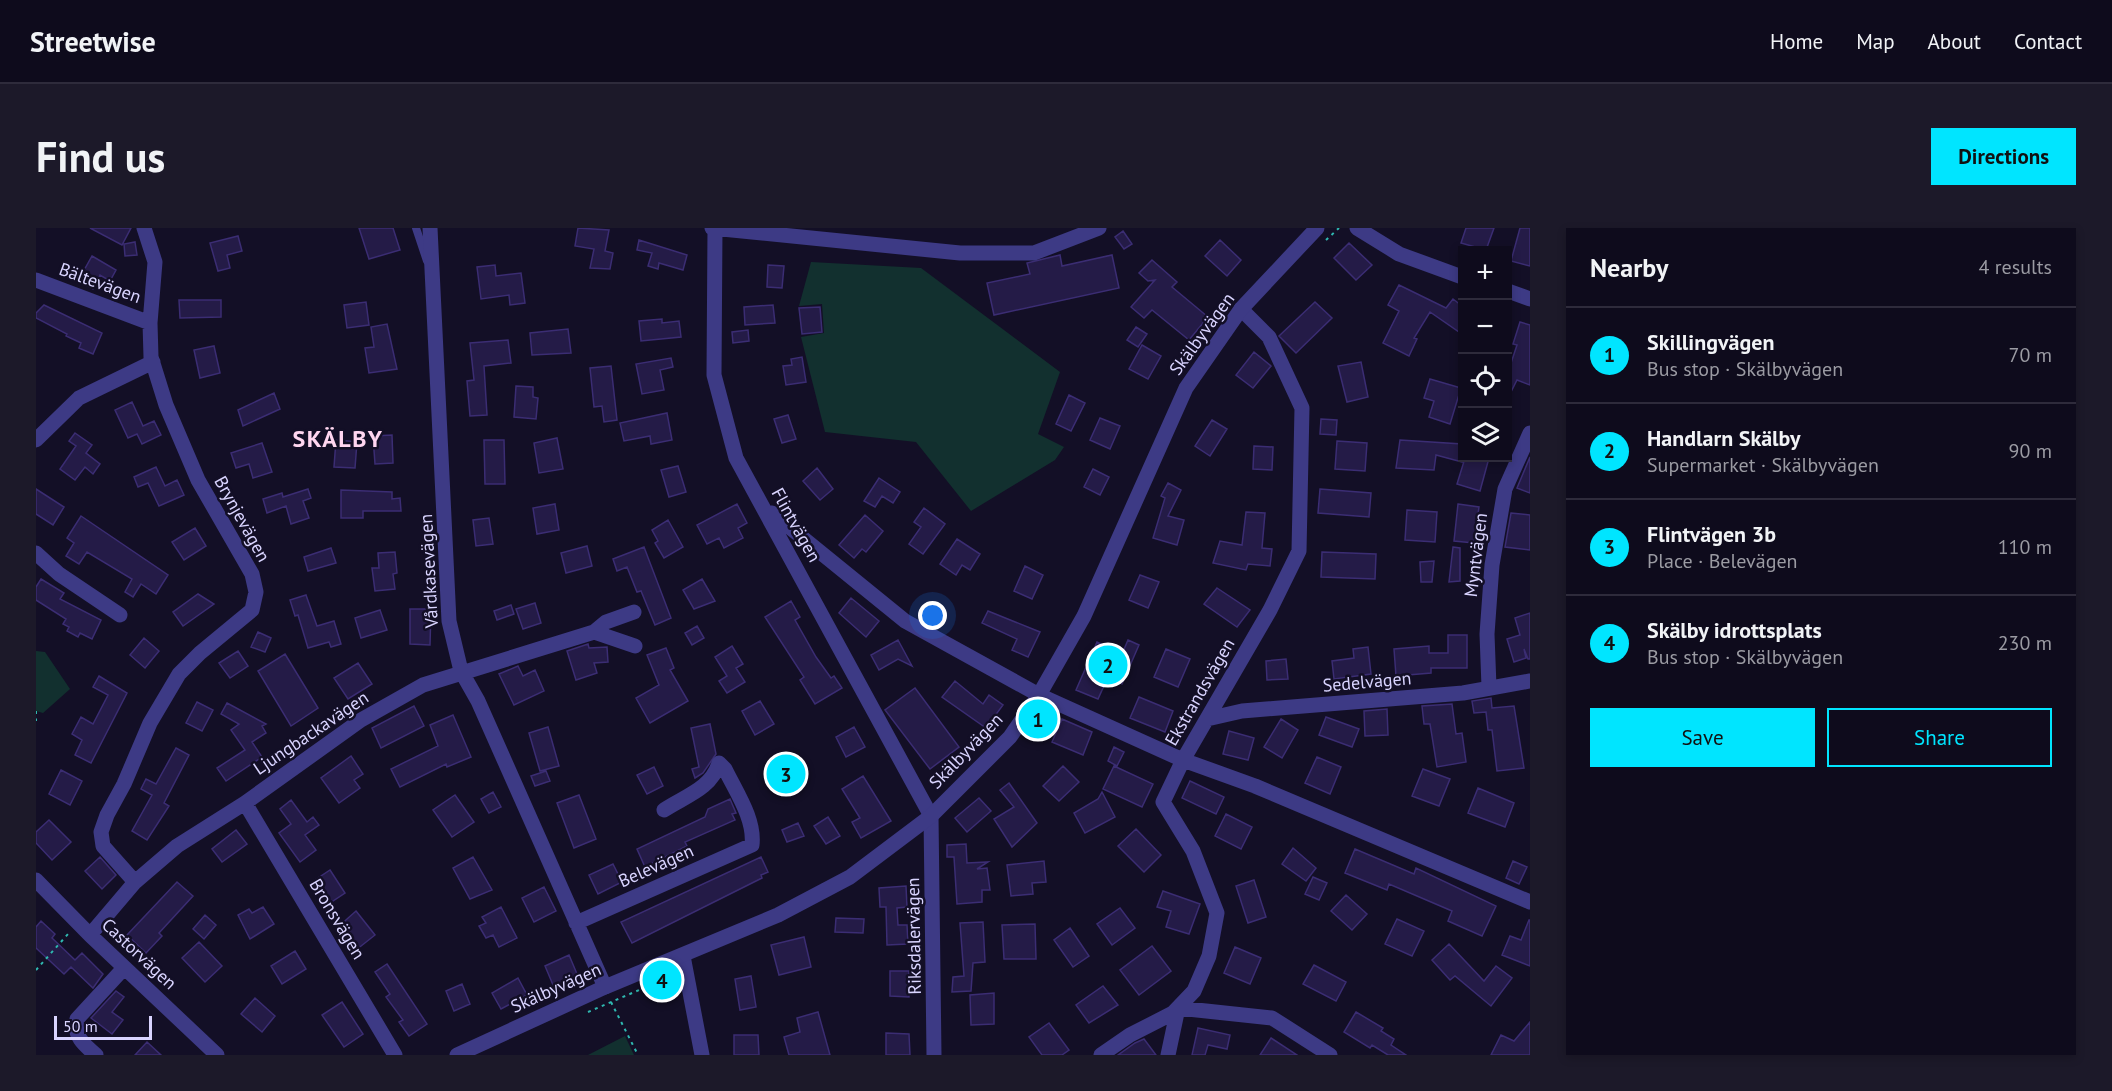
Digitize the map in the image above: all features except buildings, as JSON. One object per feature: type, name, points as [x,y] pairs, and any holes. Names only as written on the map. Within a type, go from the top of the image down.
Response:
[{"type":"street","name":"Brynjevägen","points":[[135,882],[103,846],[101,832],[106,815],[124,784],[150,723],[179,674],[252,610],[256,592],[252,574],[198,480],[166,405],[153,362],[150,322],[155,262],[144,228]]},
{"type":"street","name":"Vårdkasevägen","points":[[430,228],[448,621],[461,672],[477,701],[605,987]]},
{"type":"street","points":[[714,228],[926,250],[992,253],[1034,252],[1099,228]]},
{"type":"street","name":"Flintvägen","points":[[714,228],[714,375],[736,459],[765,507],[931,816]]},
{"type":"street","name":"Skälbyvägen","points":[[457,1055],[605,987],[685,962],[850,876],[931,816],[1010,737],[1039,694],[1084,616],[1186,388],[1241,309],[1317,228]]},
{"type":"street","points":[[1357,228],[1399,254],[1458,276]]},
{"type":"street","name":"Bältevägen","points":[[36,280],[150,322]]},
{"type":"street","points":[[1512,292],[1530,298]]},
{"type":"street","name":"Ekstrandsvägen","points":[[1101,1055],[1130,1035],[1178,1008],[1194,991],[1209,956],[1217,912],[1193,851],[1163,802],[1206,719],[1270,610],[1299,551],[1302,408],[1269,337],[1241,309]]},
{"type":"street","points":[[36,440],[79,398],[153,362]]},
{"type":"street","name":"Myntvägen","points":[[1489,687],[1487,634],[1492,565],[1505,489],[1530,434]]},
{"type":"street","points":[[765,507],[905,621],[1054,702],[1184,760],[1256,786],[1530,902]]},
{"type":"street","points":[[36,553],[59,574],[120,615]]},
{"type":"street","name":"Ljungbackavägen","points":[[90,935],[135,882],[177,846],[245,803],[361,720],[423,685],[461,672],[597,638],[606,621],[634,612]]},
{"type":"street","points":[[597,638],[635,646]]},
{"type":"street","name":"Sedelvägen","points":[[1206,719],[1242,711],[1463,693],[1530,681]]},
{"type":"street","name":"Belevägen","points":[[576,923],[752,844],[753,832],[747,816],[726,769],[719,763],[715,777],[704,787],[664,810]]},
{"type":"street","name":"Bronsvägen","points":[[245,803],[396,1055]]},
{"type":"street","name":"Riksdalervägen","points":[[931,816],[934,1055]]},
{"type":"street","name":"Castorvägen","points":[[36,880],[124,968],[217,1055]]},
{"type":"street","points":[[685,962],[692,1029],[702,1055]]},
{"type":"street","points":[[96,1055],[80,1041],[76,1025],[77,1019],[124,968]]},
{"type":"street","points":[[1168,1055],[1178,1008],[1272,1018],[1330,1055]]},
{"type":"lane","points":[[416,228],[433,276]]},
{"type":"path","points":[[1321,246],[1339,228]]},
{"type":"path","points":[[1029,736],[1043,721],[1054,702]]},
{"type":"path","points":[[36,711],[36,721]]},
{"type":"path","points":[[36,970],[77,922]]},
{"type":"path","points":[[587,1012],[611,1002],[685,962]]},
{"type":"path","points":[[611,1002],[638,1055]]},
{"type":"green space","points":[[811,262],[921,268],[1060,372],[1038,434],[1064,447],[1055,460],[971,511],[916,442],[825,432],[801,337],[824,333],[822,304],[799,306]]},
{"type":"green space","points":[[36,651],[45,652],[70,689],[43,713],[36,711]]},
{"type":"green space","points":[[625,1036],[634,1055],[588,1055]]},
{"type":"place","name":"Handlarn Skälby","points":[[1108,665]]},
{"type":"place","name":"Skillingvägen","points":[[1038,719]]},
{"type":"place","name":"Flintvägen 3b","points":[[786,774]]},
{"type":"place","name":"Skälby idrottsplats","points":[[662,980]]},
{"type":"district","name":"SKÄLBY","points":[[338,439]]}]
